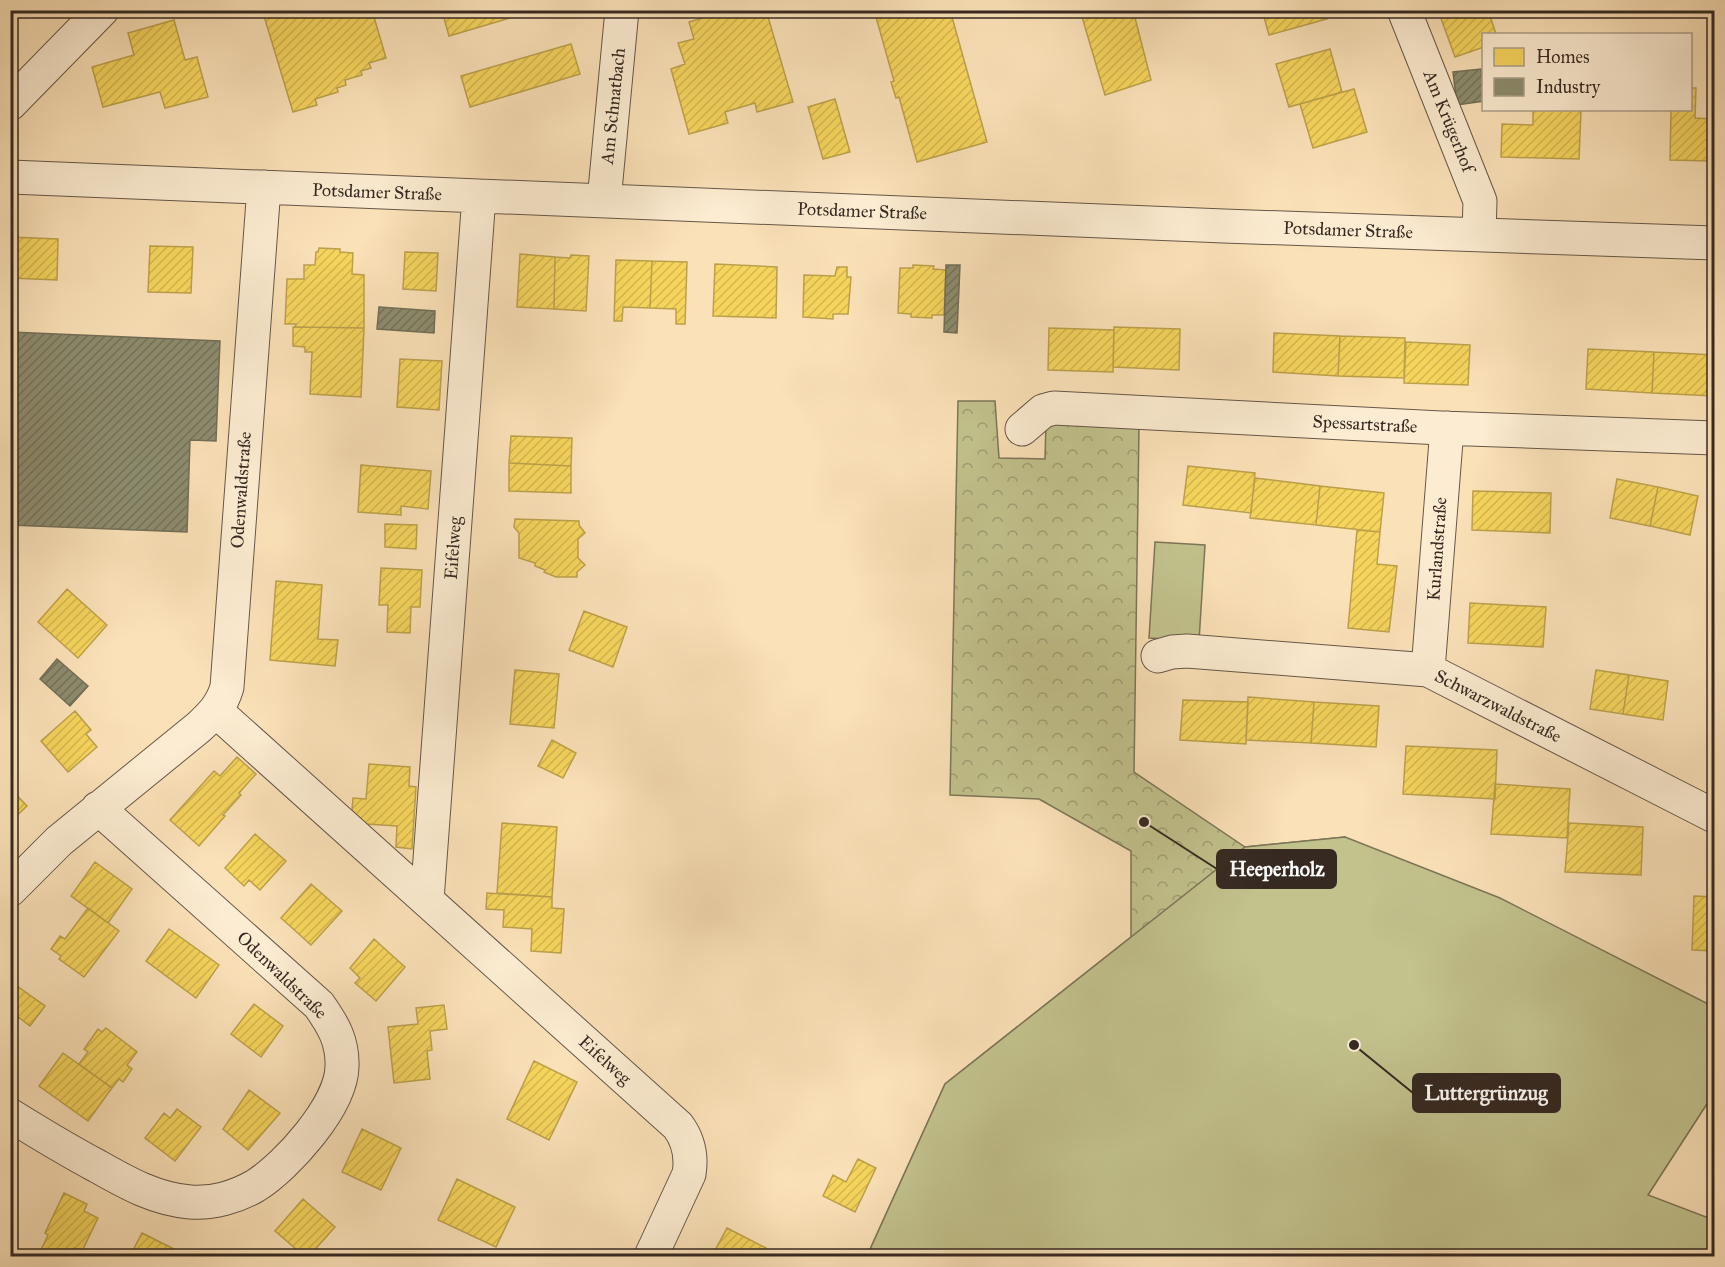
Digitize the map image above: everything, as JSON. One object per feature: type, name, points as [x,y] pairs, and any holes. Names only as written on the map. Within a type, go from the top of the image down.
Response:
[{"type":"street","points":[[10,104],[102,10]]},
{"type":"street","name":"Am Schnatbach","points":[[604,201],[622,10]]},
{"type":"street","name":"Am Krügerhof","points":[[1404,10],[1480,201],[1479,234]]},
{"type":"street","name":"Potsdamer Straße","points":[[10,177],[1714,243]]},
{"type":"street","name":"Odenwaldstraße","points":[[10,890],[59,841],[199,727],[216,711],[224,697],[227,687],[264,187]]},
{"type":"street","name":"Eifelweg","points":[[427,900],[479,196]]},
{"type":"street","name":"Spessartstraße","points":[[1022,429],[1043,411],[1054,408],[1447,428],[1714,438]]},
{"type":"street","name":"Kurlandstraße","points":[[1428,670],[1447,428]]},
{"type":"street","name":"Schwarzwaldstraße","points":[[1158,656],[1187,651],[1428,670],[1714,816]]},
{"type":"street","name":"Eifelweg","points":[[216,711],[678,1126],[685,1136],[690,1155],[689,1174],[651,1257]]},
{"type":"street","name":"Odenwaldstraße","points":[[10,1115],[50,1140],[143,1191],[172,1200],[192,1203],[212,1202],[232,1197],[256,1185],[280,1166],[308,1138],[339,1085],[343,1069],[335,1027],[319,1005],[98,808]]},
{"type":"green space","points":[[958,401],[995,401],[999,458],[1045,459],[1046,422],[1139,426],[1134,772],[1245,847],[1345,837],[1714,1093],[1608,1256],[867,1256],[945,1084],[1131,937],[1131,851],[1039,799],[950,795]]},
{"type":"green space","points":[[1155,542],[1205,545],[1199,641],[1149,638]]},
{"type":"green space","points":[[1345,837],[1500,898],[1714,1007],[1714,1093],[1648,1195],[1714,1220],[1714,1256],[867,1256],[945,1084],[1245,847]]},
{"type":"building: Homes","points":[[289,10],[290,14],[302,10],[372,10],[386,58],[369,63],[371,68],[361,71],[362,75],[345,80],[346,85],[337,88],[338,92],[315,99],[317,105],[293,112],[264,16]]},
{"type":"building: Homes","points":[[537,10],[449,36],[442,11]]},
{"type":"building: Homes","points":[[729,10],[766,10],[793,102],[757,112],[755,103],[725,112],[728,123],[689,134],[671,69],[685,64],[678,43],[694,39],[689,22]]},
{"type":"building: Homes","points":[[874,10],[950,10],[987,142],[917,162],[899,97],[896,98],[891,82],[894,81]]},
{"type":"building: Homes","points":[[1080,10],[1133,10],[1151,80],[1105,95]]},
{"type":"building: Homes","points":[[1262,10],[1325,10],[1327,19],[1269,35]]},
{"type":"building: Homes","points":[[1438,10],[1488,10],[1496,33],[1482,33],[1482,48],[1455,57]]},
{"type":"building: Homes","points":[[174,20],[185,60],[197,57],[208,97],[165,108],[160,92],[103,107],[92,67],[134,55],[128,33]]},
{"type":"building: Homes","points":[[571,44],[580,74],[470,107],[461,76]]},
{"type":"building: Homes","points":[[1330,49],[1342,92],[1289,107],[1276,64]]},
{"type":"building: Homes","points":[[1692,88],[1696,88],[1695,118],[1711,119],[1710,161],[1670,160],[1671,111],[1692,111]]},
{"type":"building: Homes","points":[[1354,89],[1367,132],[1313,148],[1300,104]]},
{"type":"building: Homes","points":[[835,99],[850,152],[823,159],[808,107]]},
{"type":"building: Homes","points":[[1533,111],[1581,111],[1579,159],[1501,157],[1502,124],[1533,125]]},
{"type":"building: Homes","points":[[10,237],[58,239],[57,280],[10,278]]},
{"type":"building: Homes","points":[[150,246],[193,247],[191,293],[148,292]]},
{"type":"building: Homes","points":[[319,248],[340,249],[340,252],[353,253],[352,274],[364,275],[364,328],[295,327],[296,324],[285,324],[287,279],[304,279],[304,265],[315,265],[316,252]]},
{"type":"building: Homes","points":[[405,252],[438,253],[436,291],[403,289]]},
{"type":"building: Homes","points":[[520,254],[555,257],[554,309],[517,307]]},
{"type":"building: Homes","points":[[571,255],[589,256],[586,311],[554,309],[555,257],[570,258]]},
{"type":"building: Homes","points":[[616,260],[652,261],[650,308],[623,307],[622,321],[614,321]]},
{"type":"building: Homes","points":[[652,261],[687,262],[685,324],[676,324],[676,309],[650,308]]},
{"type":"building: Homes","points":[[715,264],[777,267],[776,318],[713,316]]},
{"type":"building: Homes","points":[[913,265],[934,266],[933,269],[946,270],[944,315],[932,315],[932,318],[911,317],[911,314],[898,313],[900,268],[913,268]]},
{"type":"building: Homes","points":[[837,267],[847,267],[847,277],[851,277],[848,314],[833,314],[833,319],[803,317],[804,275],[835,276]]},
{"type":"building: Homes","points":[[293,327],[364,328],[361,397],[310,394],[312,352],[305,352],[305,347],[293,346]]},
{"type":"building: Homes","points":[[1114,327],[1180,329],[1179,370],[1113,367]]},
{"type":"building: Homes","points":[[1049,328],[1114,330],[1113,372],[1048,370]]},
{"type":"building: Homes","points":[[1274,333],[1340,336],[1338,376],[1273,372]]},
{"type":"building: Homes","points":[[1340,336],[1405,338],[1404,378],[1338,376]]},
{"type":"building: Homes","points":[[1406,342],[1470,345],[1468,385],[1404,383]]},
{"type":"building: Homes","points":[[1588,349],[1654,352],[1652,393],[1586,389]]},
{"type":"building: Homes","points":[[1654,352],[1714,355],[1714,396],[1652,393]]},
{"type":"building: Homes","points":[[400,359],[442,361],[439,410],[397,407]]},
{"type":"building: Homes","points":[[511,436],[572,438],[571,466],[509,463]]},
{"type":"building: Homes","points":[[509,463],[571,466],[571,493],[509,491]]},
{"type":"building: Homes","points":[[361,465],[431,471],[428,509],[401,506],[401,515],[358,512]]},
{"type":"building: Homes","points":[[1188,466],[1255,473],[1251,513],[1183,505]]},
{"type":"building: Homes","points":[[1255,478],[1320,486],[1316,525],[1250,518]]},
{"type":"building: Homes","points":[[1617,479],[1658,487],[1650,526],[1610,518]]},
{"type":"building: Homes","points":[[1320,486],[1384,493],[1380,532],[1316,525]]},
{"type":"building: Homes","points":[[1658,487],[1698,496],[1690,535],[1650,526]]},
{"type":"building: Homes","points":[[1473,491],[1551,493],[1550,533],[1472,530]]},
{"type":"building: Homes","points":[[515,519],[579,521],[585,533],[578,539],[578,558],[585,565],[577,572],[577,577],[556,577],[535,566],[535,563],[519,558],[519,533],[514,527]]},
{"type":"building: Homes","points":[[385,524],[417,525],[416,549],[385,547]]},
{"type":"building: Homes","points":[[1357,530],[1380,532],[1377,564],[1397,566],[1389,632],[1348,628]]},
{"type":"building: Homes","points":[[381,568],[422,570],[420,607],[411,607],[410,633],[387,632],[388,605],[379,605]]},
{"type":"building: Homes","points":[[276,581],[322,585],[318,639],[338,640],[335,666],[270,660]]},
{"type":"building: Homes","points":[[67,589],[107,625],[78,658],[38,622]]},
{"type":"building: Homes","points":[[1470,603],[1546,607],[1543,647],[1468,643]]},
{"type":"building: Homes","points":[[584,611],[627,627],[613,667],[569,650]]},
{"type":"building: Homes","points":[[515,670],[559,674],[554,728],[510,724]]},
{"type":"building: Homes","points":[[1596,670],[1629,675],[1623,714],[1590,709]]},
{"type":"building: Homes","points":[[1629,675],[1668,681],[1663,720],[1623,714]]},
{"type":"building: Homes","points":[[1248,697],[1314,702],[1311,743],[1246,740]]},
{"type":"building: Homes","points":[[1183,700],[1248,702],[1246,744],[1180,740]]},
{"type":"building: Homes","points":[[1314,702],[1379,706],[1376,747],[1311,743]]},
{"type":"building: Homes","points":[[75,711],[91,730],[86,734],[97,747],[68,772],[41,741]]},
{"type":"building: Homes","points":[[552,740],[576,753],[563,778],[538,766]]},
{"type":"building: Homes","points":[[1406,746],[1497,750],[1495,799],[1403,794]]},
{"type":"building: Homes","points":[[237,757],[256,774],[199,846],[170,820],[214,771],[220,776]]},
{"type":"building: Homes","points":[[369,764],[410,767],[409,786],[416,787],[412,849],[396,847],[397,826],[351,823],[353,798],[366,799]]},
{"type":"building: Homes","points":[[1495,784],[1570,789],[1567,838],[1491,834]]},
{"type":"building: Homes","points":[[10,788],[27,806],[10,822]]},
{"type":"building: Homes","points":[[502,823],[557,827],[552,897],[497,893]]},
{"type":"building: Homes","points":[[1569,823],[1643,827],[1641,875],[1565,872]]},
{"type":"building: Homes","points":[[255,834],[286,861],[260,890],[249,880],[244,886],[225,868]]},
{"type":"building: Homes","points":[[95,862],[132,889],[108,923],[71,896]]},
{"type":"building: Homes","points":[[311,884],[342,911],[311,945],[281,918]]},
{"type":"building: Homes","points":[[487,893],[552,897],[552,908],[564,909],[561,953],[531,951],[532,929],[503,927],[504,910],[486,909]]},
{"type":"building: Homes","points":[[1694,896],[1714,897],[1714,951],[1692,950]]},
{"type":"building: Homes","points":[[88,908],[119,931],[84,977],[59,959],[61,956],[51,949],[60,936],[65,939]]},
{"type":"building: Homes","points":[[169,929],[219,965],[196,998],[146,961]]},
{"type":"building: Homes","points":[[374,939],[405,967],[376,1001],[355,983],[360,978],[350,968]]},
{"type":"building: Homes","points":[[10,981],[45,1006],[30,1026],[18,1017],[10,1028]]},
{"type":"building: Homes","points":[[254,1004],[283,1026],[261,1057],[231,1034]]},
{"type":"building: Homes","points":[[444,1005],[447,1029],[430,1031],[432,1050],[427,1051],[430,1079],[394,1083],[388,1027],[418,1024],[416,1008]]},
{"type":"building: Homes","points":[[106,1028],[137,1052],[127,1065],[132,1069],[123,1082],[119,1079],[112,1088],[79,1064],[88,1052],[84,1049],[98,1029],[102,1032]]},
{"type":"building: Homes","points":[[63,1053],[112,1088],[88,1121],[39,1086]]},
{"type":"building: Homes","points":[[534,1061],[577,1082],[549,1140],[507,1119]]},
{"type":"building: Homes","points":[[249,1090],[280,1113],[248,1150],[223,1129]]},
{"type":"building: Homes","points":[[177,1109],[201,1127],[175,1161],[145,1138],[164,1113],[170,1118]]},
{"type":"building: Homes","points":[[362,1129],[401,1148],[381,1190],[342,1172]]},
{"type":"building: Homes","points":[[858,1159],[876,1168],[855,1212],[823,1196],[833,1175],[846,1182]]},
{"type":"building: Homes","points":[[457,1179],[515,1207],[496,1247],[438,1220]]},
{"type":"building: Homes","points":[[64,1193],[87,1204],[84,1211],[98,1218],[82,1251],[74,1248],[69,1256],[44,1256],[39,1254],[48,1235],[45,1233]]},
{"type":"building: Homes","points":[[303,1199],[335,1227],[309,1256],[304,1256],[275,1231]]},
{"type":"building: Homes","points":[[727,1228],[766,1248],[762,1256],[712,1256]]},
{"type":"building: Homes","points":[[142,1233],[188,1256],[130,1256]]},
{"type":"building: Industry","points":[[1481,69],[1482,101],[1457,105],[1453,72]]},
{"type":"building: Industry","points":[[946,265],[960,265],[957,333],[944,332]]},
{"type":"building: Industry","points":[[379,307],[435,311],[434,333],[377,329]]},
{"type":"building: Industry","points":[[10,332],[220,341],[216,441],[190,440],[187,532],[10,525]]},
{"type":"building: Industry","points":[[57,659],[88,686],[70,706],[40,679]]},
{"type":"place","name":"Heeperholz","points":[[1144,822]]},
{"type":"place","name":"Luttergrünzug","points":[[1354,1045]]}]
